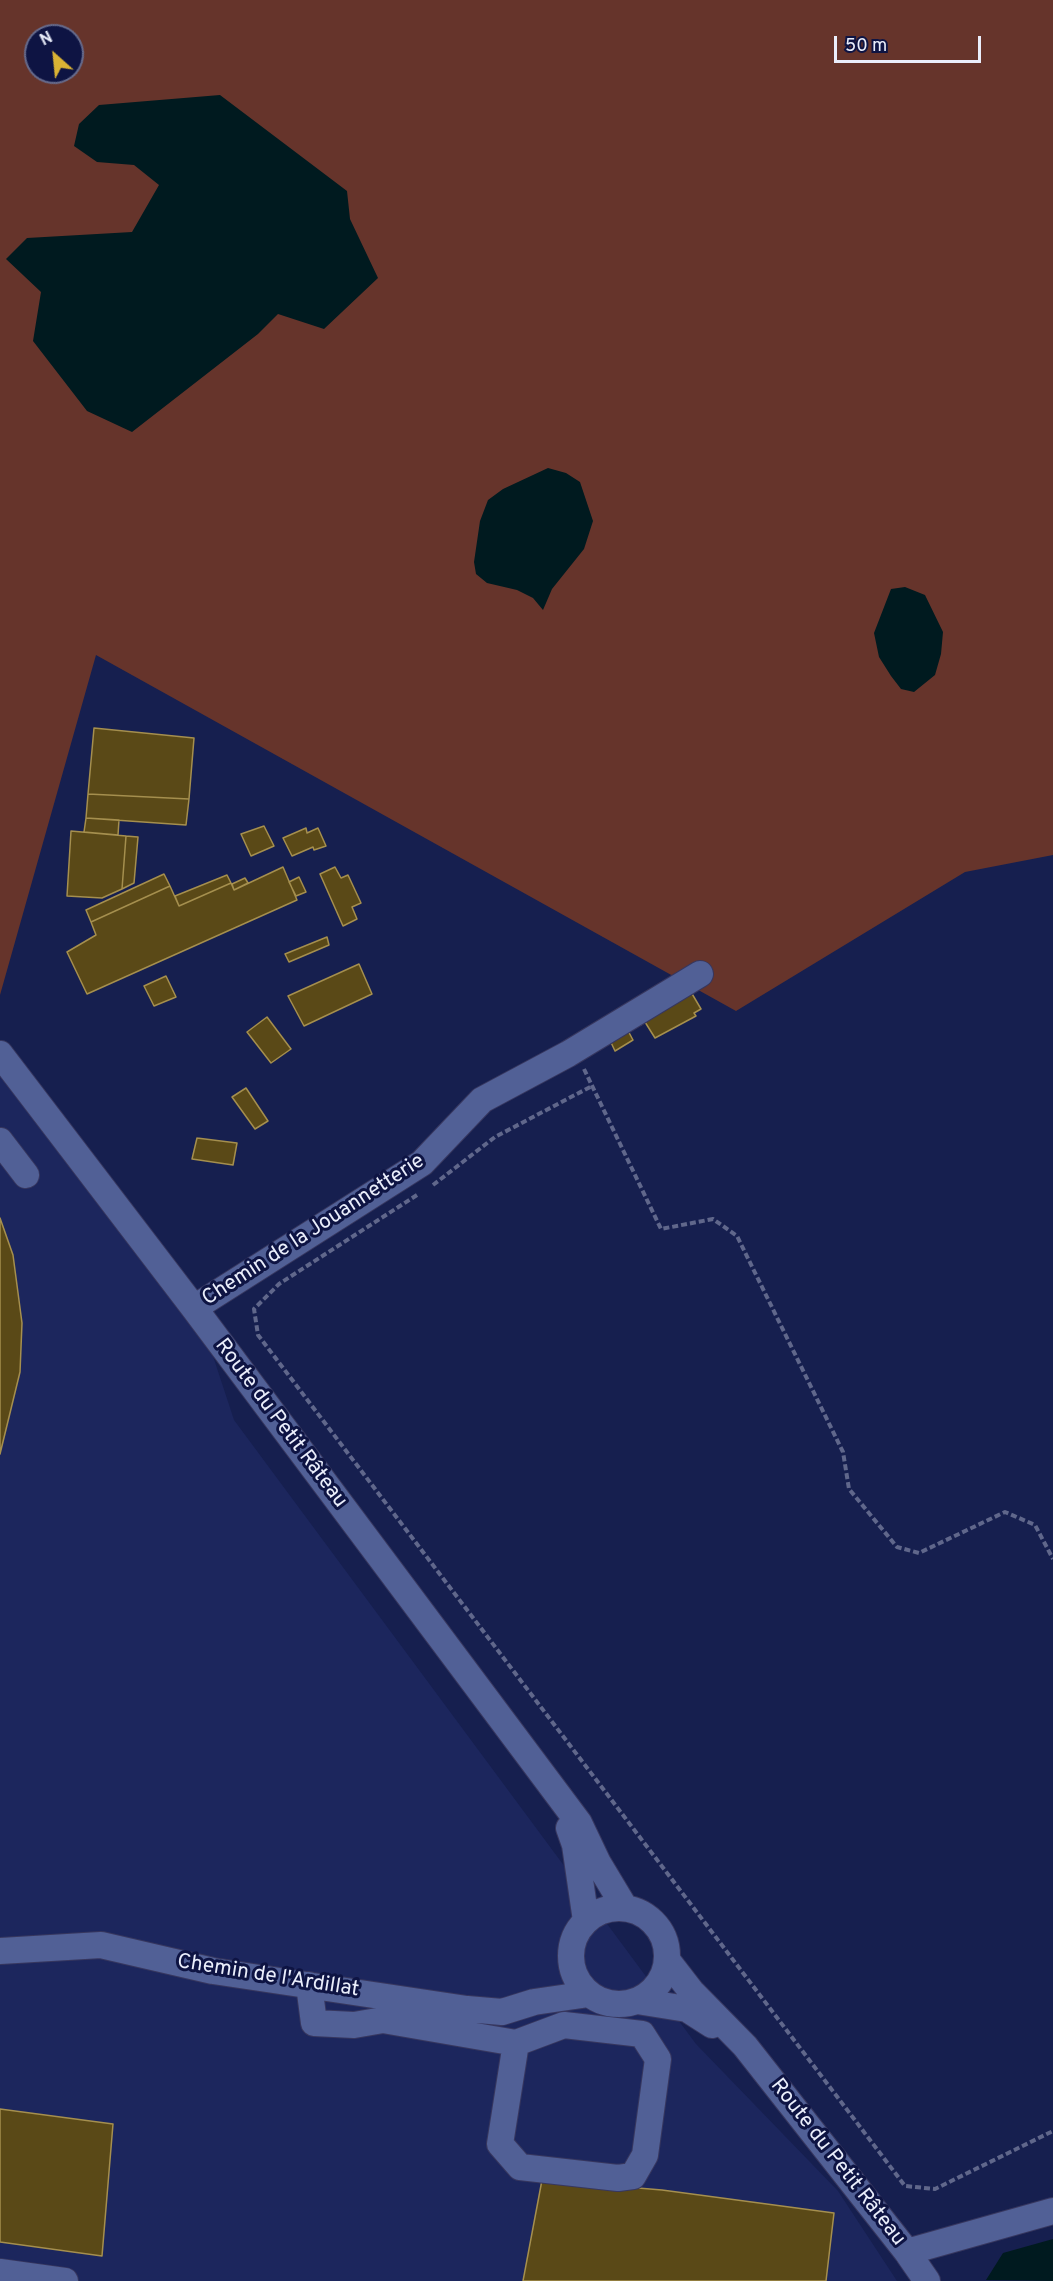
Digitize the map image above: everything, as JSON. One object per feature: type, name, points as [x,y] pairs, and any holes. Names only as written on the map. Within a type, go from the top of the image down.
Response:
[{"type":"street","name":"Chemin de la Jouannetterie","points":[[195,1308],[423,1162],[482,1100],[568,1054],[699,974]]},
{"type":"street","name":"Route du Petit Râteau","points":[[0,1054],[195,1308],[579,1823],[598,1863],[625,1908]]},
{"type":"street","points":[[0,1141],[26,1175]]},
{"type":"street","name":"Route du Petit Râteau","points":[[558,1797],[575,1845],[585,1921]]},
{"type":"street","points":[[610,1908],[625,1908],[639,1912],[661,1931],[666,1945],[667,1960],[658,1984],[649,1994],[637,2001],[621,2004],[604,2002],[589,1994],[580,1984],[574,1972],[571,1959],[574,1939],[585,1921],[597,1913],[610,1908]]},
{"type":"street","name":"Chemin de l'Ardillat","points":[[0,1951],[101,1945],[213,1971],[466,2009],[502,2012],[534,2002],[589,1994]]},
{"type":"street","points":[[534,2002],[571,1959]]},
{"type":"street","name":"Route du Petit Râteau","points":[[667,1960],[691,1991],[745,2046],[907,2252],[927,2281]]},
{"type":"street","points":[[309,1985],[314,2023],[354,2025],[383,2020],[516,2043],[564,2025],[642,2034],[658,2059],[645,2155],[633,2176],[618,2178],[520,2168],[500,2144],[516,2043]]},
{"type":"street","name":"Route du Petit Râteau","points":[[637,2001],[687,2009],[745,2046]]},
{"type":"street","points":[[907,2252],[1053,2211]]},
{"type":"street","points":[[0,2272],[65,2281]]},
{"type":"path","points":[[428,1188],[447,1176],[495,1137],[592,1086],[661,1229],[712,1219],[738,1236],[843,1452],[849,1489],[897,1547],[919,1554],[1005,1512],[1035,1525],[1053,1559]]},
{"type":"path","points":[[418,1195],[279,1284],[254,1309],[258,1335],[905,2186],[935,2189],[1053,2132]]},
{"type":"shaded area","points":[[0,0],[1053,0],[1053,855],[965,872],[736,1011],[96,655],[0,995]]},
{"type":"shaded area","points":[[220,95],[347,191],[350,219],[378,278],[324,329],[278,314],[258,334],[132,432],[87,411],[33,341],[41,292],[6,259],[27,238],[132,232],[159,185],[134,165],[97,162],[74,146],[79,124],[99,105]]},
{"type":"shaded area","points":[[548,468],[566,473],[580,482],[593,521],[584,549],[552,589],[543,610],[533,598],[517,590],[487,583],[476,574],[474,562],[480,521],[488,500],[503,489]]},
{"type":"shaded area","points":[[905,587],[925,595],[943,632],[941,654],[935,675],[914,692],[901,689],[891,676],[879,657],[874,633],[891,589]]},
{"type":"shaded area","points":[[0,1063],[212,1353],[234,1420],[696,2044],[838,2191],[897,2281],[0,2281]]},
{"type":"shaded area","points":[[1053,2239],[1053,2281],[986,2280],[1003,2253]]},
{"type":"building","points":[[94,728],[194,738],[189,799],[88,794]]},
{"type":"building","points":[[88,794],[189,799],[186,825],[86,818]]},
{"type":"building","points":[[86,818],[119,820],[118,835],[84,832]]},
{"type":"building","points":[[264,826],[274,846],[251,856],[241,834]]},
{"type":"building","points":[[306,828],[307,833],[318,828],[326,846],[314,850],[313,847],[292,856],[283,838]]},
{"type":"building","points":[[71,831],[126,836],[122,889],[102,898],[67,896]]},
{"type":"building","points":[[126,836],[138,837],[134,883],[122,889]]},
{"type":"building","points":[[283,867],[297,900],[87,994],[67,952],[96,935],[91,922],[170,886],[179,906],[231,883],[234,890]]},
{"type":"building","points":[[335,867],[341,878],[348,875],[361,903],[352,907],[357,919],[343,926],[320,874]]},
{"type":"building","points":[[164,874],[170,886],[91,922],[86,910]]},
{"type":"building","points":[[227,875],[231,883],[179,906],[175,896]]},
{"type":"building","points":[[299,877],[306,892],[296,896],[289,882]]},
{"type":"building","points":[[245,878],[248,883],[234,890],[232,884]]},
{"type":"building","points":[[327,937],[329,945],[289,962],[285,954]]},
{"type":"building","points":[[359,964],[372,994],[304,1026],[288,996]]},
{"type":"building","points":[[166,976],[176,997],[154,1006],[144,986]]},
{"type":"building","points":[[691,992],[701,1009],[694,1013],[696,1016],[655,1038],[645,1022],[641,1025],[639,1020]]},
{"type":"building","points":[[267,1017],[291,1049],[271,1063],[247,1032]]},
{"type":"building","points":[[626,1027],[633,1040],[615,1051],[608,1036]]},
{"type":"building","points":[[246,1088],[268,1121],[255,1129],[232,1097]]},
{"type":"building","points":[[197,1138],[237,1143],[233,1165],[192,1159]]},
{"type":"building","points":[[0,1218],[13,1255],[22,1323],[20,1372],[0,1454]]},
{"type":"building","points":[[0,2109],[113,2124],[102,2256],[0,2242]]},
{"type":"building","points":[[542,2180],[662,2190],[834,2213],[826,2281],[523,2281]]}]
